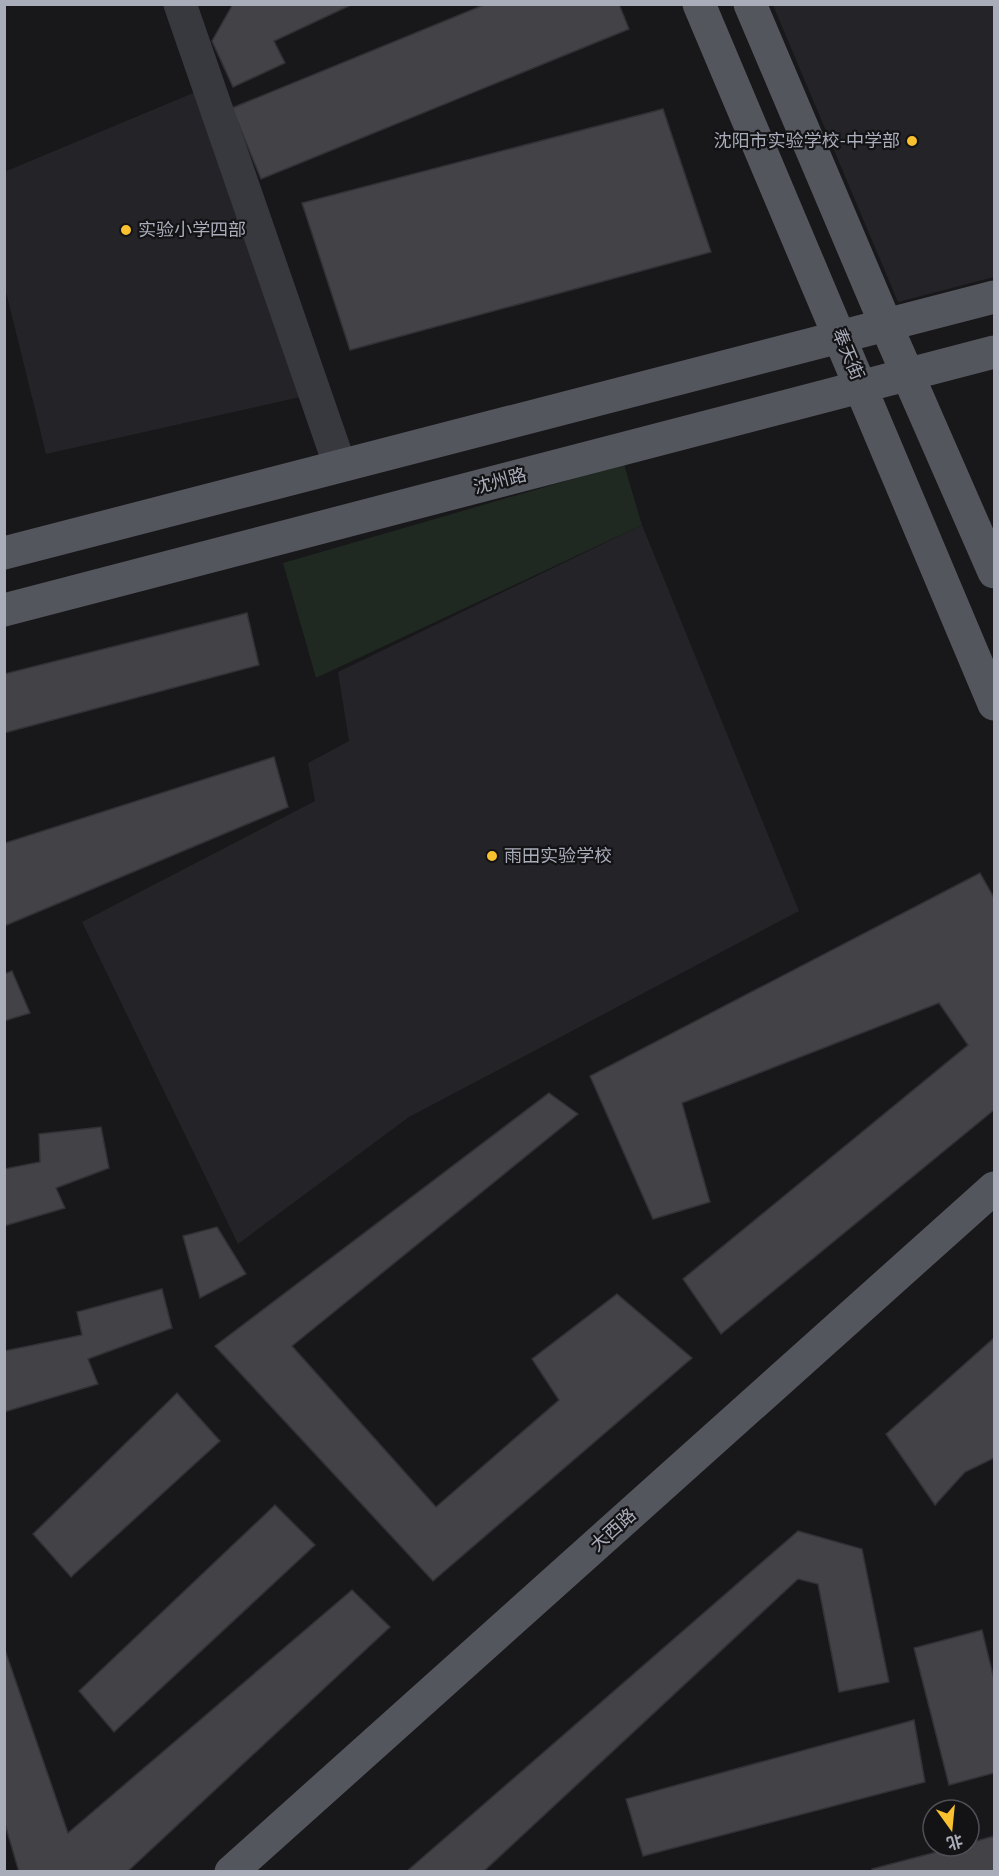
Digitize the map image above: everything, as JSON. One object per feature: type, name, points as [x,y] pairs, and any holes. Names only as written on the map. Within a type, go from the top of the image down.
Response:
[{"type":"main road","name":"奉天街","points":[[699,4],[994,704]]},
{"type":"main road","points":[[750,4],[907,375],[994,572]]},
{"type":"main road","points":[[4,553],[994,297]]},
{"type":"main road","name":"沈州路","points":[[4,610],[994,352]]},
{"type":"main road","name":"大西路","points":[[231,1872],[994,1188]]},
{"type":"street","points":[[180,4],[340,466]]},
{"type":"shaded area","name":"沈阳市实验学校-中学部","points":[[773,5],[994,5],[994,277],[898,302]]},
{"type":"shaded area","name":"实验小学四部","points":[[198,91],[305,396],[46,454],[5,288],[4,172]]},
{"type":"shaded area","points":[[624,464],[642,525],[316,678],[283,563]]},
{"type":"shaded area","name":"雨田实验学校","points":[[642,525],[799,911],[409,1117],[238,1244],[82,922],[315,801],[308,763],[349,741],[338,672]]},
{"type":"building","points":[[233,4],[353,4],[274,41],[285,63],[233,87],[212,41]]},
{"type":"building","points":[[486,4],[619,4],[629,29],[261,179],[232,108]]},
{"type":"building","points":[[663,109],[711,252],[350,350],[302,203]]},
{"type":"building","points":[[247,613],[259,665],[4,733],[4,674]]},
{"type":"building","points":[[274,757],[288,807],[4,926],[5,843]]},
{"type":"building","points":[[980,873],[994,898],[994,1110],[721,1334],[683,1279],[968,1045],[939,1003],[682,1103],[710,1202],[653,1219],[590,1076]]},
{"type":"building","points":[[12,971],[30,1013],[4,1021],[4,974]]},
{"type":"building","points":[[549,1093],[578,1114],[292,1346],[436,1507],[559,1400],[532,1359],[617,1294],[692,1358],[433,1581],[215,1346]]},
{"type":"building","points":[[101,1127],[109,1168],[56,1188],[65,1208],[4,1226],[4,1169],[40,1162],[39,1134]]},
{"type":"building","points":[[217,1227],[246,1274],[200,1298],[183,1236]]},
{"type":"building","points":[[162,1289],[172,1328],[88,1359],[98,1384],[4,1412],[4,1351],[82,1335],[77,1312]]},
{"type":"building","points":[[994,1338],[994,1458],[965,1472],[935,1505],[886,1434]]},
{"type":"building","points":[[177,1393],[220,1441],[71,1577],[33,1534]]},
{"type":"building","points":[[275,1505],[315,1545],[114,1732],[79,1691]]},
{"type":"building","points":[[798,1531],[862,1549],[889,1682],[839,1692],[818,1584],[798,1579],[483,1872],[406,1872]]},
{"type":"building","points":[[352,1590],[390,1627],[127,1872],[19,1872],[4,1821],[4,1647],[68,1833]]},
{"type":"building","points":[[982,1630],[994,1679],[994,1773],[949,1785],[914,1648]]},
{"type":"building","points":[[914,1720],[925,1782],[643,1856],[626,1799]]},
{"type":"building","points":[[994,1836],[994,1872],[873,1872],[872,1869],[921,1856],[921,1858],[981,1858],[981,1840]]},
{"type":"place","name":"沈阳市实验学校-中学部","points":[[912,141]]},
{"type":"place","name":"实验小学四部","points":[[126,230]]},
{"type":"place","name":"雨田实验学校","points":[[492,856]]}]
